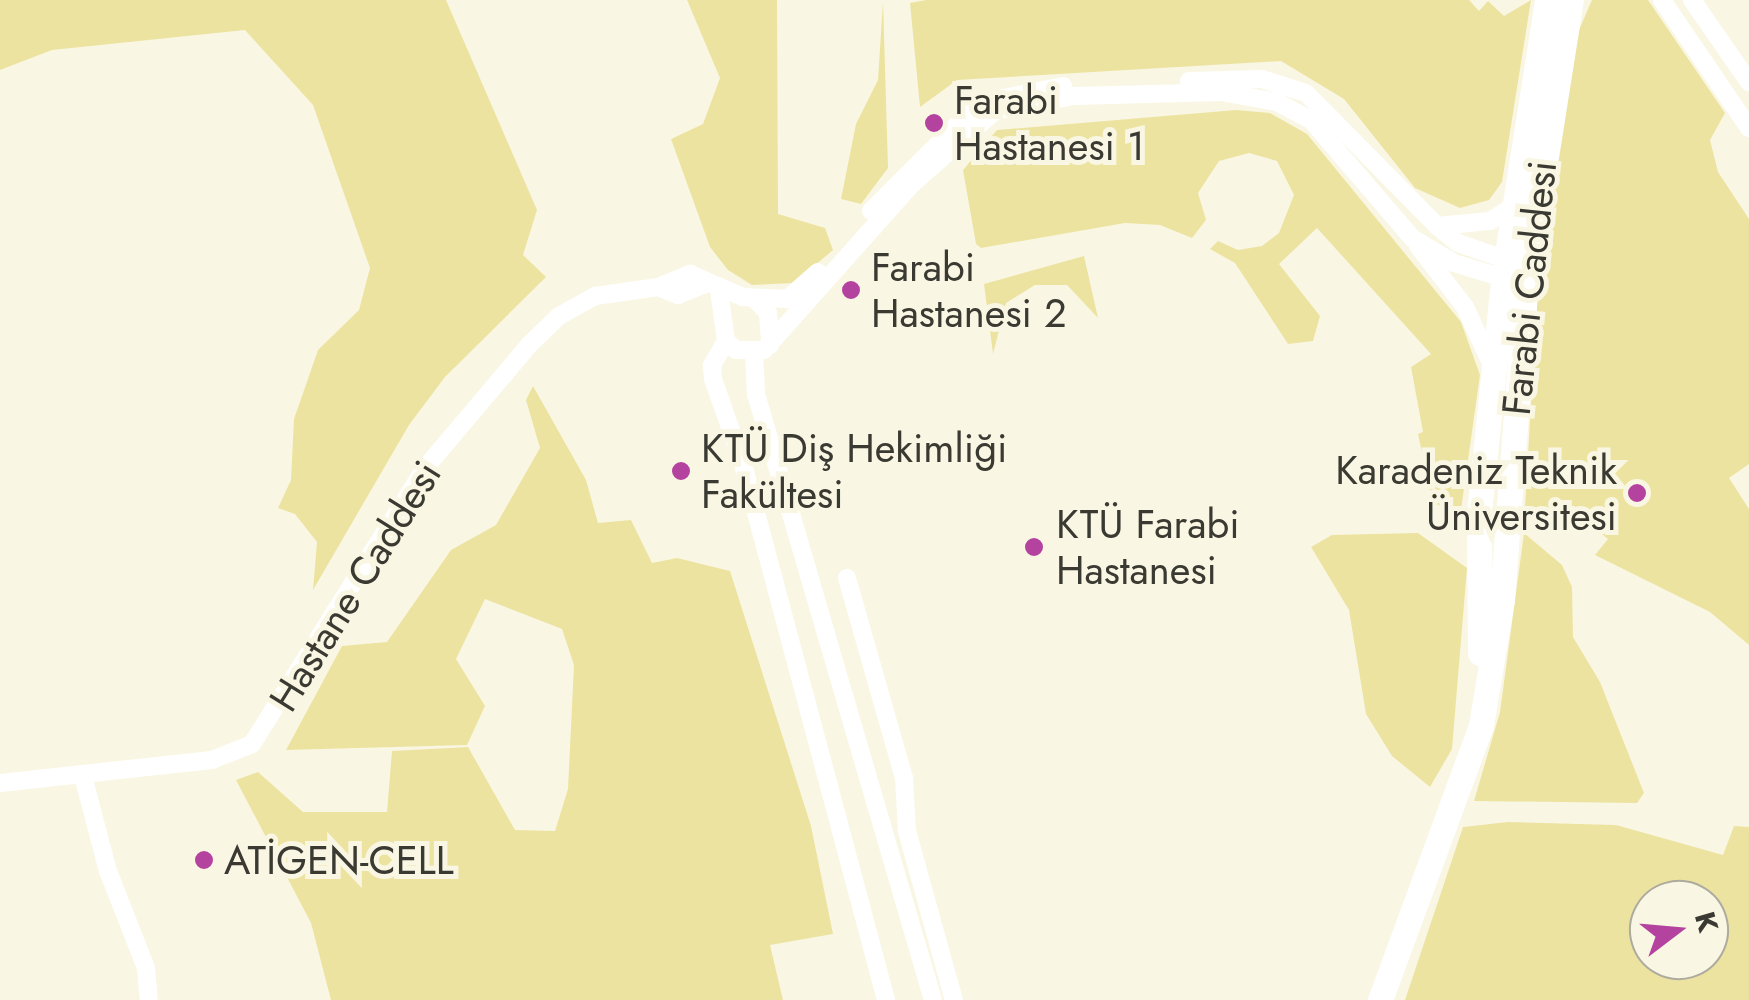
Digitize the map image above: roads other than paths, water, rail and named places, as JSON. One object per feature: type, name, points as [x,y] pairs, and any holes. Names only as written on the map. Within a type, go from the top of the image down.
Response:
[{"type":"street","name":"Farabi Caddesi","points":[[1380,1000],[1447,808],[1481,726],[1506,552],[1514,206],[1547,0]]},
{"type":"street","name":"Farabi Caddesi","points":[[1447,808],[1444,791],[1480,664],[1479,513],[1494,373],[1571,0]]},
{"type":"street","points":[[1662,0],[1749,126]]},
{"type":"street","points":[[1692,0],[1749,82]]},
{"type":"street","name":"Hastane Caddesi","points":[[0,784],[212,760],[252,744],[426,467],[529,345],[559,316],[594,296],[658,288],[678,294],[712,287],[749,298],[797,294],[904,173],[979,103],[1034,89],[1285,82],[1324,106],[1437,226],[1458,243],[1515,272]]},
{"type":"street","points":[[762,349],[944,151],[995,111],[1024,103],[1222,92],[1277,102],[1310,120],[1412,238],[1465,307],[1494,373]]},
{"type":"street","points":[[1437,226],[1490,221],[1514,206]]},
{"type":"street","points":[[1412,238],[1454,263],[1515,272]]},
{"type":"street","points":[[712,287],[724,313],[726,340],[712,365],[713,379],[743,464],[886,1000]]},
{"type":"street","points":[[749,298],[768,313],[756,394],[933,1000]]},
{"type":"street","name":"Hastane Caddesi","points":[[724,313],[749,298]]},
{"type":"street","points":[[726,340],[762,349]]},
{"type":"street","points":[[1479,513],[1507,514]]},
{"type":"street","points":[[1478,548],[1506,552]]},
{"type":"street","points":[[847,578],[904,778],[907,832],[954,1000]]},
{"type":"street","points":[[82,776],[108,871],[146,968],[149,1000]]},
{"type":"place","name":"Farabi Hastanesi 1","points":[[934,123]]},
{"type":"place","name":"Farabi Hastanesi 2","points":[[851,290]]},
{"type":"place","name":"KTÜ Diş Hekimliği Fakültesi","points":[[681,471]]},
{"type":"place","name":"Karadeniz Teknik Üniversitesi","points":[[1637,493]]},
{"type":"place","name":"KTÜ Farabi Hastanesi","points":[[1034,547]]},
{"type":"place","name":"ATİGEN-CELL","points":[[204,860]]}]
